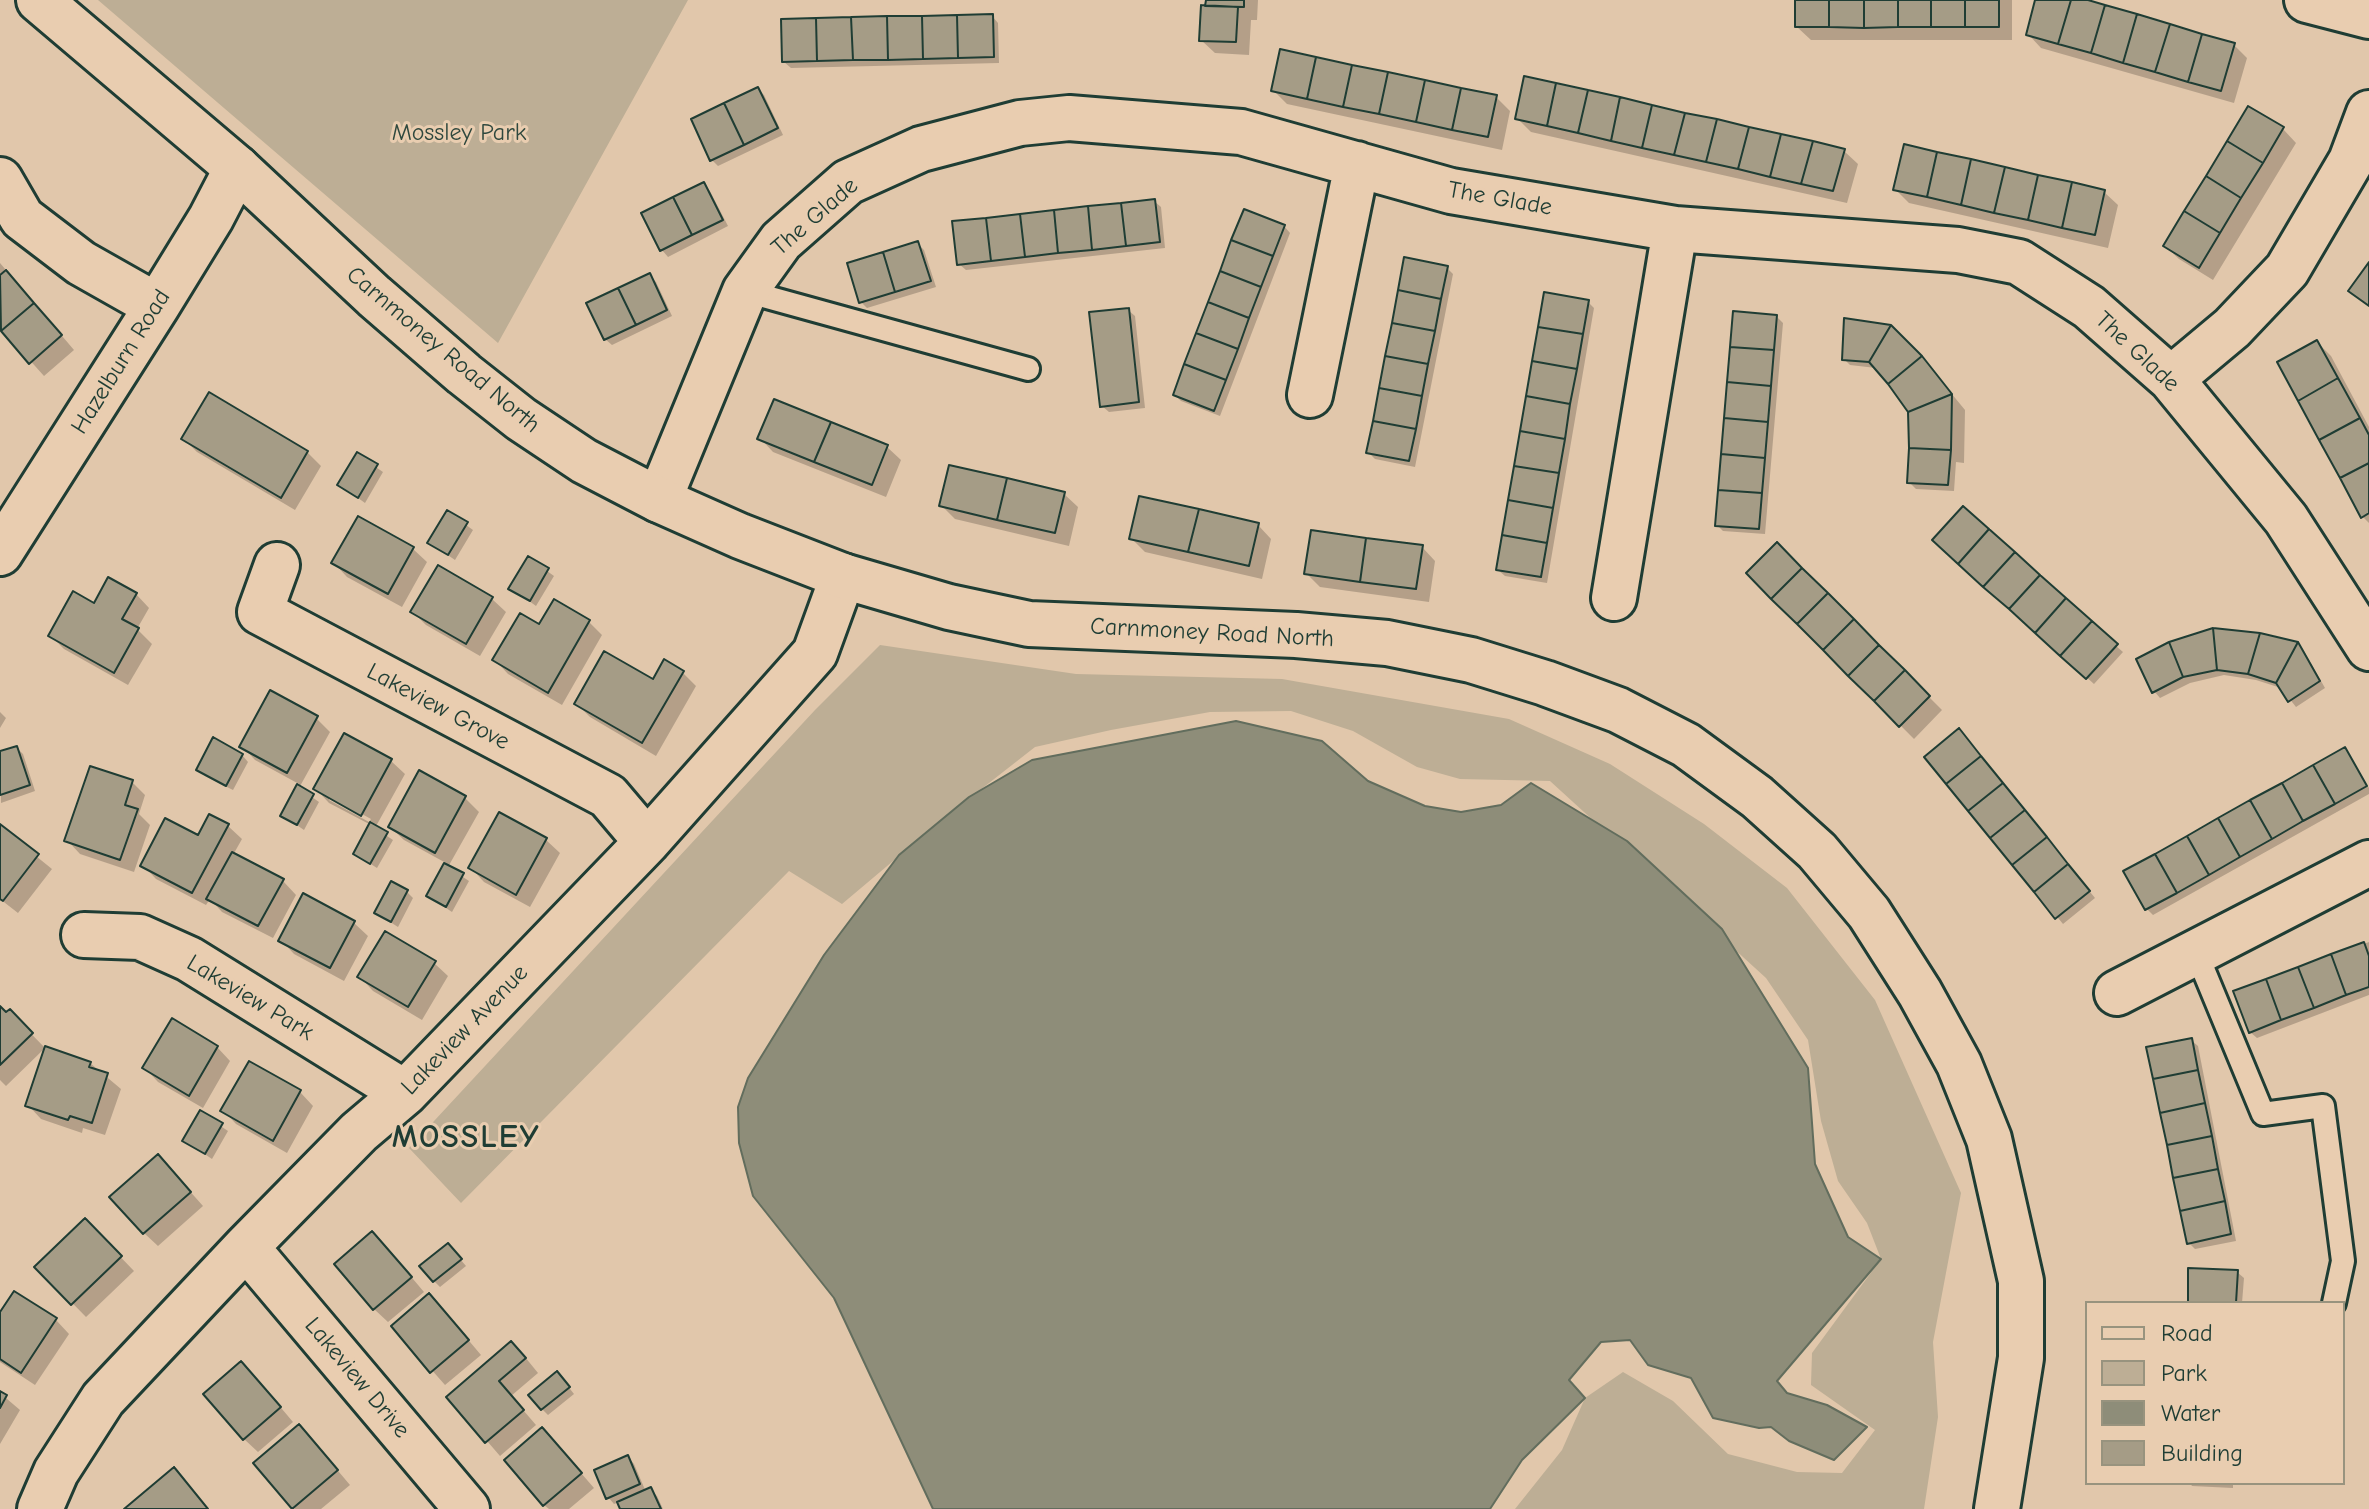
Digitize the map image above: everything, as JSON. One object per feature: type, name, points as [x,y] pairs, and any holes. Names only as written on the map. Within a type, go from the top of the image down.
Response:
[{"type":"street","name":"Carnmoney Road North","points":[[39,0],[237,168],[374,296],[521,419],[584,461],[659,500],[843,576],[949,607],[1029,624],[1296,635],[1387,643],[1471,660],[1618,710],[1686,745],[1757,797],[1817,851],[1869,913],[1920,993],[1959,1064],[1989,1139],[2021,1281],[2021,1358],[1997,1509]]},
{"type":"street","points":[[2307,0],[2369,16]]},
{"type":"street","points":[[2171,379],[2232,328],[2287,270],[2351,161],[2369,113]]},
{"type":"street","name":"The Glade","points":[[659,500],[745,291],[781,241],[848,182],[921,149],[1020,123],[1069,118],[1241,132],[1451,191],[1675,229],[1958,250],[2019,262],[2089,307],[2171,379],[2286,519],[2362,623]]},
{"type":"street","points":[[1310,395],[1357,164]]},
{"type":"street","name":"Hazelburn Road","points":[[0,553],[157,306],[211,218],[237,168]]},
{"type":"street","points":[[0,180],[22,218],[81,263],[157,306]]},
{"type":"street","points":[[1614,598],[1675,229]]},
{"type":"street","name":"Lakeview Grove","points":[[277,565],[260,612],[608,796],[647,842]]},
{"type":"street","name":"Lakeview Avenue","points":[[40,1509],[56,1472],[103,1399],[246,1247],[359,1132],[405,1093],[647,842],[815,653],[843,576]]},
{"type":"street","points":[[2117,993],[2369,863]]},
{"type":"street","name":"Lakeview Park","points":[[84,935],[140,937],[189,959],[405,1093]]},
{"type":"street","name":"Lakeview Drive","points":[[246,1247],[467,1509]]},
{"type":"lane","points":[[745,291],[1028,369]]},
{"type":"lane","points":[[2196,952],[2263,1114],[2323,1106],[2343,1261],[2334,1301]]},
{"type":"green space","name":"Mossley Park","points":[[98,0],[688,0],[498,343]]},
{"type":"green space","points":[[880,645],[1076,674],[1282,679],[1509,719],[1610,764],[1704,824],[1787,888],[1875,1000],[1961,1193],[1933,1342],[1938,1417],[1924,1509],[1515,1509],[1562,1450],[1585,1398],[1623,1372],[1673,1401],[1728,1454],[1797,1472],[1842,1473],[1875,1430],[1811,1385],[1812,1353],[1881,1259],[1867,1223],[1838,1181],[1821,1121],[1808,1040],[1766,978],[1550,781],[1460,779],[1417,767],[1353,731],[1291,711],[1210,712],[1035,747],[842,904],[789,871],[461,1203],[409,1148],[815,710]]},
{"type":"water","points":[[1236,721],[1322,741],[1368,781],[1425,806],[1461,812],[1501,805],[1531,783],[1627,841],[1722,929],[1808,1068],[1815,1164],[1848,1237],[1881,1259],[1777,1381],[1787,1393],[1827,1405],[1867,1427],[1834,1460],[1789,1441],[1771,1427],[1759,1428],[1713,1418],[1691,1378],[1648,1365],[1630,1340],[1601,1342],[1569,1380],[1585,1398],[1522,1460],[1490,1509],[933,1509],[834,1298],[753,1196],[739,1143],[738,1107],[748,1078],[824,955],[899,855],[969,797],[1032,760]]},
{"type":"building","points":[[1206,0],[1244,0],[1244,7],[1205,6]]},
{"type":"building","points":[[1795,0],[1829,0],[1829,27],[1795,27]]},
{"type":"building","points":[[1829,0],[1864,0],[1864,28],[1829,27]]},
{"type":"building","points":[[1864,0],[1898,0],[1898,27],[1864,28]]},
{"type":"building","points":[[1898,0],[1931,0],[1931,27],[1898,27]]},
{"type":"building","points":[[1931,0],[1965,0],[1965,27],[1931,27]]},
{"type":"building","points":[[1965,0],[1999,0],[1999,27],[1965,27]]},
{"type":"building","points":[[2035,0],[2071,0],[2058,44],[2026,35]]},
{"type":"building","points":[[2071,0],[2088,0],[2105,5],[2091,53],[2058,44]]},
{"type":"building","points":[[1201,5],[1238,7],[1236,42],[1199,41]]},
{"type":"building","points":[[2105,5],[2137,14],[2123,63],[2091,53]]},
{"type":"building","points":[[993,14],[994,57],[958,58],[957,15]]},
{"type":"building","points":[[2137,14],[2170,24],[2155,72],[2123,63]]},
{"type":"building","points":[[957,15],[958,58],[923,59],[922,16]]},
{"type":"building","points":[[887,16],[888,60],[853,60],[851,17]]},
{"type":"building","points":[[887,16],[922,16],[923,59],[888,60]]},
{"type":"building","points":[[851,17],[853,60],[817,61],[816,18]]},
{"type":"building","points":[[816,18],[817,61],[782,62],[781,19]]},
{"type":"building","points":[[2170,24],[2202,34],[2188,82],[2155,72]]},
{"type":"building","points":[[2202,34],[2235,43],[2221,91],[2188,82]]},
{"type":"building","points":[[1280,49],[1316,57],[1307,99],[1271,91]]},
{"type":"building","points":[[1316,57],[1352,65],[1343,107],[1307,99]]},
{"type":"building","points":[[1352,65],[1388,72],[1379,114],[1343,107]]},
{"type":"building","points":[[1388,72],[1425,80],[1416,122],[1379,114]]},
{"type":"building","points":[[1524,76],[1556,83],[1547,126],[1515,119]]},
{"type":"building","points":[[1425,80],[1461,88],[1452,130],[1416,122]]},
{"type":"building","points":[[1556,83],[1588,90],[1578,133],[1547,126]]},
{"type":"building","points":[[758,87],[778,128],[744,145],[724,103]]},
{"type":"building","points":[[1461,88],[1497,95],[1488,137],[1452,130]]},
{"type":"building","points":[[1588,90],[1620,97],[1611,141],[1578,133]]},
{"type":"building","points":[[1620,97],[1652,105],[1642,148],[1611,141]]},
{"type":"building","points":[[724,103],[744,145],[710,161],[691,119]]},
{"type":"building","points":[[1652,105],[1685,113],[1674,155],[1642,148]]},
{"type":"building","points":[[2248,106],[2284,127],[2263,163],[2227,141]]},
{"type":"building","points":[[1685,113],[1717,119],[1706,162],[1674,155]]},
{"type":"building","points":[[1717,119],[1749,127],[1738,169],[1706,162]]},
{"type":"building","points":[[1749,127],[1781,134],[1770,177],[1738,169]]},
{"type":"building","points":[[1781,134],[1813,141],[1801,184],[1770,177]]},
{"type":"building","points":[[1813,141],[1845,149],[1833,191],[1801,184]]},
{"type":"building","points":[[2227,141],[2263,163],[2241,198],[2206,176]]},
{"type":"building","points":[[1904,144],[1937,152],[1927,197],[1893,190]]},
{"type":"building","points":[[1937,152],[1971,159],[1961,205],[1927,197]]},
{"type":"building","points":[[1971,159],[2005,167],[1994,213],[1961,205]]},
{"type":"building","points":[[2005,167],[2038,175],[2028,220],[1994,213]]},
{"type":"building","points":[[2038,175],[2072,182],[2062,228],[2028,220]]},
{"type":"building","points":[[2206,176],[2241,198],[2220,233],[2184,211]]},
{"type":"building","points":[[704,182],[723,220],[692,235],[673,197]]},
{"type":"building","points":[[2072,182],[2105,190],[2095,235],[2062,228]]},
{"type":"building","points":[[673,197],[692,235],[660,251],[641,213]]},
{"type":"building","points":[[1155,199],[1160,242],[1126,246],[1121,203]]},
{"type":"building","points":[[1121,203],[1126,246],[1092,250],[1088,206]]},
{"type":"building","points":[[1088,206],[1092,250],[1058,253],[1054,210]]},
{"type":"building","points":[[1244,209],[1285,225],[1273,256],[1231,240]]},
{"type":"building","points":[[1054,210],[1058,253],[1025,257],[1020,214]]},
{"type":"building","points":[[2184,211],[2220,233],[2199,268],[2163,246]]},
{"type":"building","points":[[1020,214],[1025,257],[991,261],[986,218]]},
{"type":"building","points":[[986,218],[991,261],[957,265],[952,221]]},
{"type":"building","points":[[1231,240],[1273,256],[1261,287],[1220,271]]},
{"type":"building","points":[[918,241],[931,281],[895,292],[883,252]]},
{"type":"building","points":[[883,252],[895,292],[859,303],[847,263]]},
{"type":"building","points":[[1404,257],[1448,266],[1441,299],[1398,290]]},
{"type":"building","points":[[2369,262],[2369,306],[2348,291]]},
{"type":"building","points":[[6,270],[34,303],[1,331],[0,275]]},
{"type":"building","points":[[1220,271],[1261,287],[1249,318],[1208,302]]},
{"type":"building","points":[[650,273],[667,310],[636,325],[618,288]]},
{"type":"building","points":[[618,288],[636,325],[604,340],[586,303]]},
{"type":"building","points":[[1398,290],[1441,299],[1435,331],[1392,323]]},
{"type":"building","points":[[1544,292],[1589,300],[1583,334],[1538,327]]},
{"type":"building","points":[[1208,302],[1249,318],[1238,349],[1196,333]]},
{"type":"building","points":[[34,303],[62,335],[29,364],[1,331]]},
{"type":"building","points":[[1129,308],[1139,402],[1100,407],[1089,312]]},
{"type":"building","points":[[1733,311],[1777,315],[1774,350],[1730,347]]},
{"type":"building","points":[[1844,318],[1891,325],[1869,362],[1842,360]]},
{"type":"building","points":[[1392,323],[1435,331],[1428,364],[1385,356]]},
{"type":"building","points":[[1891,325],[1922,356],[1888,384],[1869,362]]},
{"type":"building","points":[[1538,327],[1583,334],[1577,369],[1532,361]]},
{"type":"building","points":[[1196,333],[1238,349],[1226,380],[1184,364]]},
{"type":"building","points":[[2317,340],[2338,378],[2298,401],[2277,362]]},
{"type":"building","points":[[1730,347],[1774,350],[1771,386],[1727,382]]},
{"type":"building","points":[[1385,356],[1428,364],[1422,396],[1379,388]]},
{"type":"building","points":[[1922,356],[1952,394],[1908,412],[1888,384]]},
{"type":"building","points":[[1532,361],[1577,369],[1570,404],[1526,396]]},
{"type":"building","points":[[1184,364],[1226,380],[1214,411],[1173,395]]},
{"type":"building","points":[[2338,378],[2360,418],[2319,440],[2298,401]]},
{"type":"building","points":[[1727,382],[1771,386],[1768,422],[1724,418]]},
{"type":"building","points":[[1379,388],[1422,396],[1416,429],[1373,421]]},
{"type":"building","points":[[209,392],[308,451],[281,498],[181,439]]},
{"type":"building","points":[[1952,394],[1951,450],[1909,448],[1908,412]]},
{"type":"building","points":[[1526,396],[1570,404],[1565,439],[1520,431]]},
{"type":"building","points":[[774,399],[831,422],[814,462],[757,439]]},
{"type":"building","points":[[1724,418],[1768,422],[1765,458],[1721,454]]},
{"type":"building","points":[[2360,418],[2369,435],[2369,463],[2340,478],[2319,440]]},
{"type":"building","points":[[1373,421],[1416,429],[1409,461],[1366,453]]},
{"type":"building","points":[[831,422],[888,445],[872,485],[814,462]]},
{"type":"building","points":[[1520,431],[1565,439],[1559,473],[1514,466]]},
{"type":"building","points":[[1909,448],[1951,450],[1948,485],[1907,483]]},
{"type":"building","points":[[357,452],[378,464],[358,498],[337,485]]},
{"type":"building","points":[[1721,454],[1765,458],[1762,493],[1718,490]]},
{"type":"building","points":[[2369,463],[2369,513],[2361,518],[2340,478]]},
{"type":"building","points":[[949,465],[1007,478],[997,520],[939,506]]},
{"type":"building","points":[[1514,466],[1559,473],[1553,508],[1508,500]]},
{"type":"building","points":[[1007,478],[1065,492],[1055,533],[997,520]]},
{"type":"building","points":[[1718,490],[1762,493],[1759,529],[1715,526]]},
{"type":"building","points":[[1139,496],[1199,509],[1188,552],[1129,539]]},
{"type":"building","points":[[1508,500],[1553,508],[1547,543],[1502,535]]},
{"type":"building","points":[[1963,506],[1989,529],[1958,564],[1932,540]]},
{"type":"building","points":[[1199,509],[1259,523],[1249,566],[1188,552]]},
{"type":"building","points":[[447,510],[468,522],[448,555],[427,543]]},
{"type":"building","points":[[358,516],[414,547],[388,594],[331,563]]},
{"type":"building","points":[[1989,529],[2015,552],[1983,587],[1958,564]]},
{"type":"building","points":[[1311,530],[1366,538],[1360,582],[1304,574]]},
{"type":"building","points":[[1502,535],[1547,543],[1541,577],[1496,570]]},
{"type":"building","points":[[1366,538],[1423,545],[1416,589],[1360,582]]},
{"type":"building","points":[[1777,542],[1802,568],[1771,599],[1746,573]]},
{"type":"building","points":[[2015,552],[2040,575],[2009,609],[1983,587]]},
{"type":"building","points":[[528,556],[549,568],[530,601],[508,589]]},
{"type":"building","points":[[438,565],[493,597],[466,644],[410,612]]},
{"type":"building","points":[[1802,568],[1828,593],[1797,624],[1771,599]]},
{"type":"building","points":[[2040,575],[2066,598],[2035,633],[2009,609]]},
{"type":"building","points":[[108,577],[137,593],[122,619],[139,628],[114,673],[48,636],[73,591],[94,603]]},
{"type":"building","points":[[1828,593],[1854,619],[1823,650],[1797,624]]},
{"type":"building","points":[[2066,598],[2092,621],[2060,656],[2035,633]]},
{"type":"building","points":[[554,599],[590,620],[548,693],[492,660],[520,613],[539,624]]},
{"type":"building","points":[[1854,619],[1879,645],[1848,676],[1823,650]]},
{"type":"building","points":[[2092,621],[2118,644],[2086,679],[2060,656]]},
{"type":"building","points":[[2213,628],[2217,670],[2183,677],[2169,642]]},
{"type":"building","points":[[2213,628],[2260,633],[2248,674],[2217,670]]},
{"type":"building","points":[[2260,633],[2298,642],[2276,683],[2248,674]]},
{"type":"building","points":[[2169,642],[2183,677],[2152,693],[2136,659]]},
{"type":"building","points":[[2298,642],[2320,681],[2288,702],[2276,683]]},
{"type":"building","points":[[1879,645],[1905,670],[1874,701],[1848,676]]},
{"type":"building","points":[[604,651],[653,679],[664,659],[684,671],[642,743],[574,704]]},
{"type":"building","points":[[1905,670],[1930,696],[1899,727],[1874,701]]},
{"type":"building","points":[[270,690],[318,716],[287,773],[239,747]]},
{"type":"building","points":[[1959,728],[1981,756],[1946,784],[1924,757]]},
{"type":"building","points":[[344,733],[392,759],[361,816],[313,789]]},
{"type":"building","points":[[213,737],[243,754],[226,786],[196,770]]},
{"type":"building","points":[[17,746],[30,785],[0,795],[0,751]]},
{"type":"building","points":[[2345,747],[2367,786],[2335,804],[2313,765]]},
{"type":"building","points":[[1981,756],[2003,783],[1968,811],[1946,784]]},
{"type":"building","points":[[2313,765],[2335,804],[2303,821],[2282,783]]},
{"type":"building","points":[[90,766],[133,780],[125,805],[138,809],[120,860],[64,841]]},
{"type":"building","points":[[419,770],[466,796],[435,853],[388,827]]},
{"type":"building","points":[[2003,783],[2025,810],[1990,838],[1968,811]]},
{"type":"building","points":[[2282,783],[2303,821],[2272,839],[2250,800]]},
{"type":"building","points":[[297,784],[314,794],[297,825],[280,816]]},
{"type":"building","points":[[2250,800],[2272,839],[2240,857],[2218,818]]},
{"type":"building","points":[[2025,810],[2047,837],[2012,865],[1990,838]]},
{"type":"building","points":[[499,812],[547,838],[516,895],[468,868]]},
{"type":"building","points":[[209,814],[229,824],[192,893],[140,866],[165,818],[198,835]]},
{"type":"building","points":[[2218,818],[2240,857],[2209,875],[2187,836]]},
{"type":"building","points":[[370,822],[388,832],[370,864],[353,854]]},
{"type":"building","points":[[0,824],[39,854],[3,901],[0,899]]},
{"type":"building","points":[[2187,836],[2209,875],[2177,893],[2155,854]]},
{"type":"building","points":[[2047,837],[2068,864],[2034,892],[2012,865]]},
{"type":"building","points":[[232,852],[284,879],[258,926],[206,899]]},
{"type":"building","points":[[2155,854],[2177,893],[2145,910],[2123,871]]},
{"type":"building","points":[[444,863],[464,873],[446,907],[426,896]]},
{"type":"building","points":[[2068,864],[2090,891],[2055,919],[2034,892]]},
{"type":"building","points":[[391,881],[408,890],[391,922],[374,913]]},
{"type":"building","points":[[303,893],[355,921],[330,968],[278,941]]},
{"type":"building","points":[[385,931],[436,961],[408,1007],[357,977]]},
{"type":"building","points":[[2364,942],[2369,956],[2369,987],[2346,995],[2331,954]]},
{"type":"building","points":[[2331,954],[2346,995],[2314,1008],[2298,967]]},
{"type":"building","points":[[2298,967],[2314,1008],[2281,1020],[2266,979]]},
{"type":"building","points":[[2266,979],[2281,1020],[2249,1033],[2233,991]]},
{"type":"building","points":[[0,1006],[6,1012],[10,1009],[33,1033],[0,1065]]},
{"type":"building","points":[[172,1018],[218,1046],[189,1096],[142,1068]]},
{"type":"building","points":[[2192,1038],[2198,1070],[2153,1079],[2146,1047]]},
{"type":"building","points":[[45,1046],[91,1062],[89,1067],[108,1073],[92,1123],[70,1116],[68,1120],[25,1106]]},
{"type":"building","points":[[249,1061],[301,1090],[273,1141],[220,1111]]},
{"type":"building","points":[[2198,1070],[2205,1103],[2160,1113],[2153,1079]]},
{"type":"building","points":[[2205,1103],[2212,1136],[2167,1145],[2160,1113]]},
{"type":"building","points":[[200,1110],[223,1123],[205,1154],[182,1141]]},
{"type":"building","points":[[2212,1136],[2218,1169],[2173,1178],[2167,1145]]},
{"type":"building","points":[[158,1154],[191,1192],[143,1234],[109,1197]]},
{"type":"building","points":[[2218,1169],[2225,1201],[2180,1211],[2173,1178]]},
{"type":"building","points":[[2225,1201],[2231,1234],[2187,1244],[2180,1211]]},
{"type":"building","points":[[85,1218],[122,1256],[71,1305],[34,1267]]},
{"type":"building","points":[[372,1231],[412,1277],[373,1310],[334,1264]]},
{"type":"building","points":[[448,1243],[462,1259],[433,1282],[419,1266]]},
{"type":"building","points":[[2188,1268],[2238,1270],[2236,1301],[2188,1301]]},
{"type":"building","points":[[14,1291],[57,1318],[21,1373],[0,1359],[0,1312]]},
{"type":"building","points":[[429,1293],[469,1340],[430,1373],[391,1326]]},
{"type":"building","points":[[511,1341],[526,1358],[499,1381],[524,1410],[485,1443],[446,1397]]},
{"type":"building","points":[[241,1361],[281,1407],[243,1440],[203,1394]]},
{"type":"building","points":[[557,1371],[570,1387],[541,1410],[528,1395]]},
{"type":"building","points":[[0,1391],[7,1395],[0,1408]]},
{"type":"building","points":[[299,1424],[338,1470],[292,1509],[253,1463]]},
{"type":"building","points":[[542,1427],[582,1473],[543,1506],[504,1460]]},
{"type":"building","points":[[628,1455],[640,1484],[606,1499],[594,1470]]},
{"type":"building","points":[[174,1467],[208,1509],[124,1509]]},
{"type":"building","points":[[651,1487],[661,1509],[620,1509],[617,1502]]},
{"type":"district","name":"MOSSLEY","points":[[466,1138]]}]
